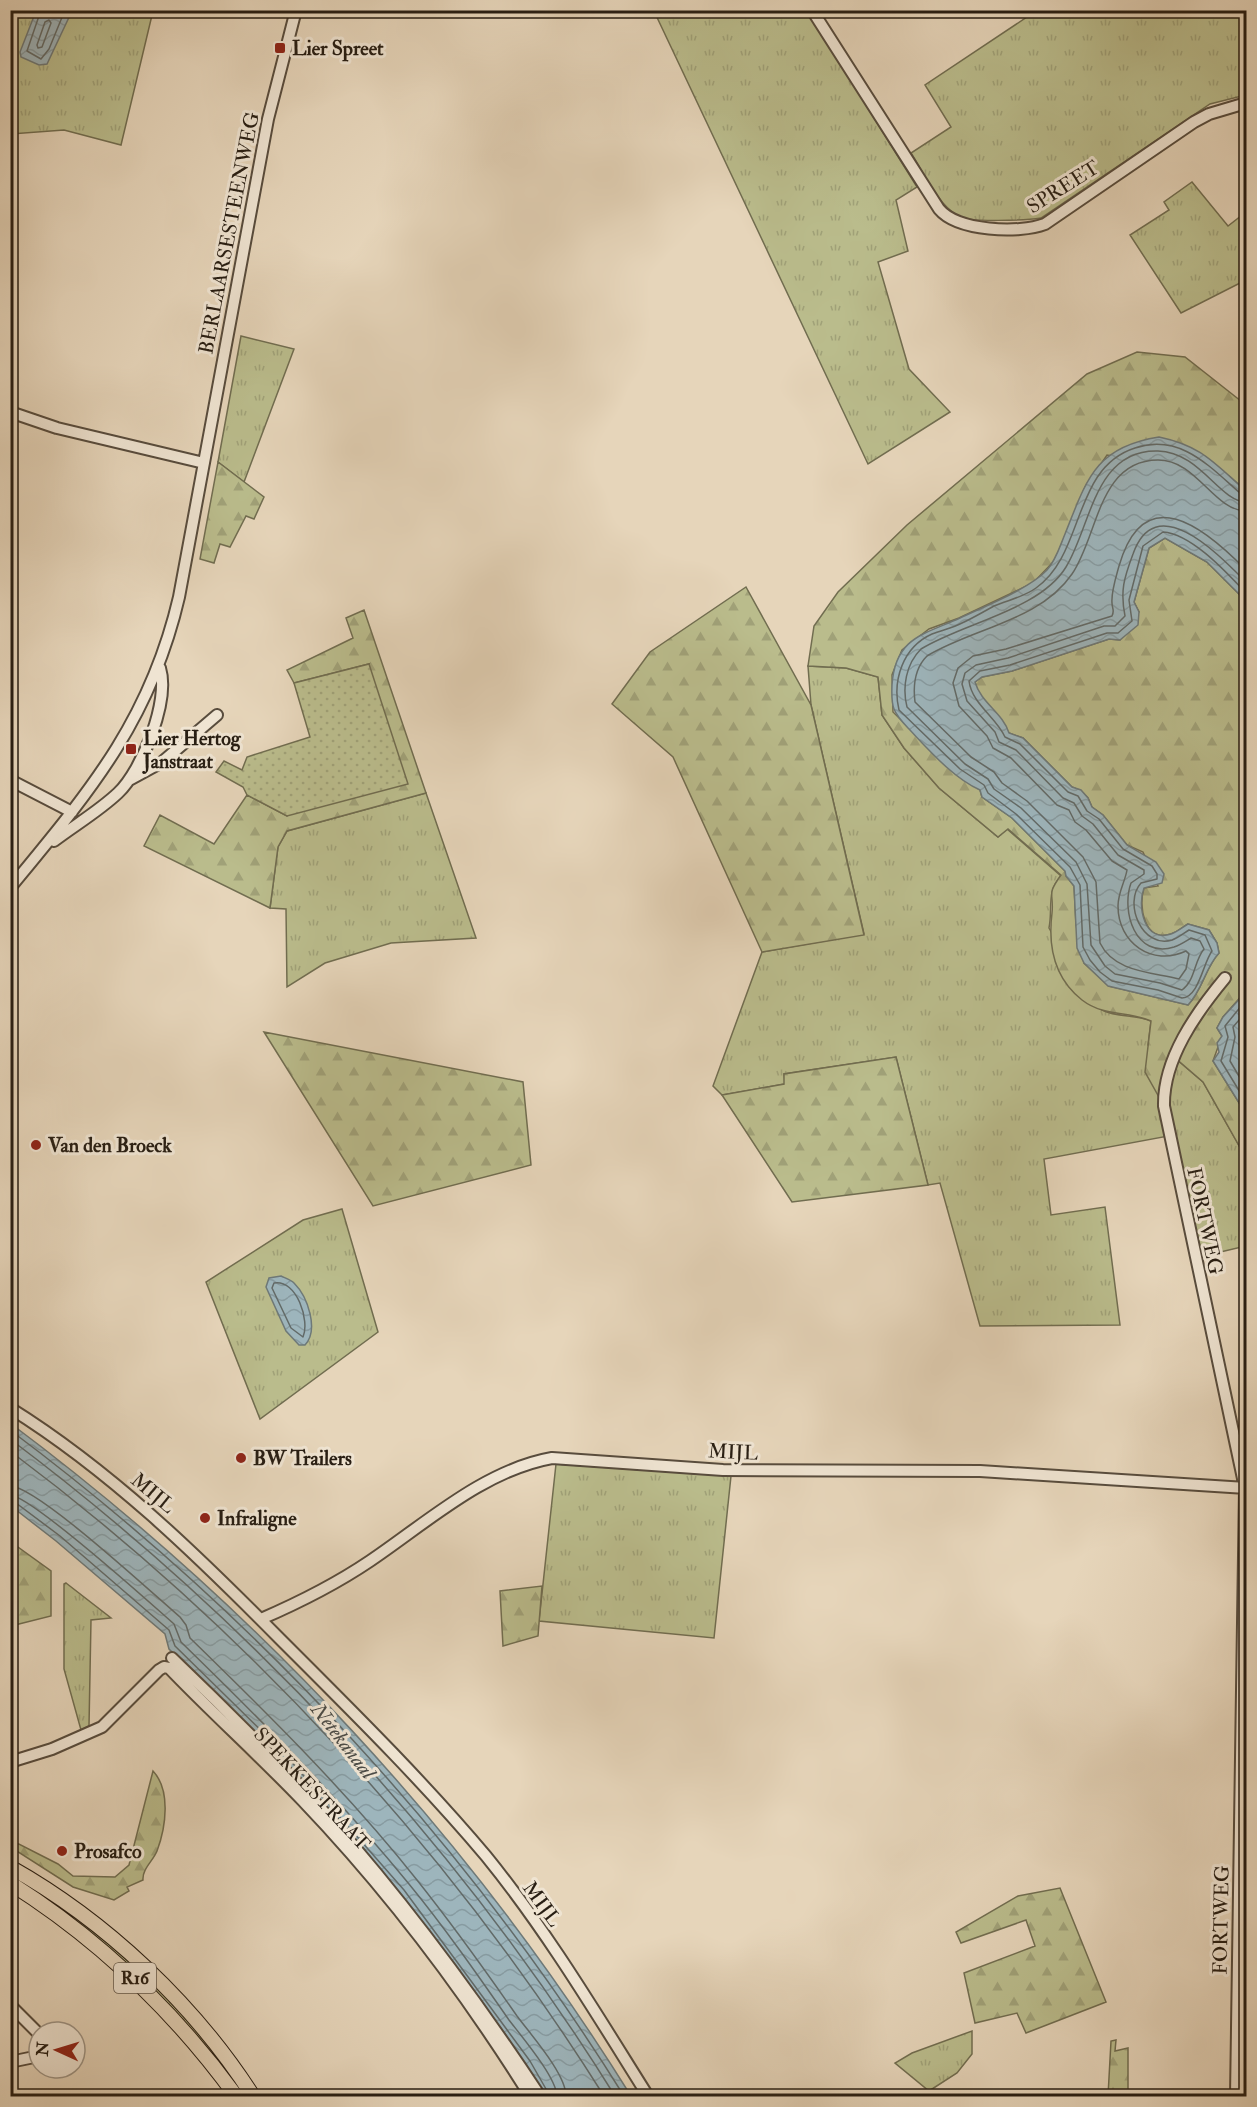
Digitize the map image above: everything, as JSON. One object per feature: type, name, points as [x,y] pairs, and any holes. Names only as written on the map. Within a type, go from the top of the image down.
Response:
[{"type":"main road","name":"R16","points":[[10,1867],[84,1916],[149,1972],[204,2032],[253,2097]]},
{"type":"main road","name":"R16","points":[[10,1883],[80,1932],[140,1983],[193,2040],[236,2097]]},
{"type":"street","name":"BERLAARSESTEENWEG","points":[[10,888],[72,812],[117,750],[159,666],[177,605],[268,118],[296,10]]},
{"type":"street","name":"SPREET","points":[[812,10],[939,209],[951,220],[963,224],[1020,229],[1045,224],[1194,122],[1209,114],[1246,103]]},
{"type":"street","points":[[10,412],[57,428],[204,464]]},
{"type":"street","name":"BERLAARSESTEENWEG","points":[[40,852],[118,793],[129,780],[152,735],[159,705],[161,672],[159,666]]},
{"type":"street","name":"BERLAARSESTEENWEG","points":[[129,780],[162,762],[217,715]]},
{"type":"street","points":[[10,780],[72,812]]},
{"type":"street","name":"FORTWEG","points":[[1225,978],[1206,1001],[1174,1058],[1166,1080],[1164,1107],[1246,1488],[1236,2097]]},
{"type":"street","name":"MIJL","points":[[10,1408],[54,1435],[160,1521],[372,1732],[486,1857],[581,1988],[648,2097]]},
{"type":"street","name":"MIJL","points":[[261,1619],[350,1574],[436,1515],[491,1481],[525,1465],[552,1458],[723,1470],[970,1471],[1246,1488]]},
{"type":"street","points":[[172,1658],[305,1791],[372,1868],[434,1946],[540,2097]]},
{"type":"street","name":"SPEKKESTRAAT","points":[[10,1762],[52,1749],[102,1727],[159,1670],[164,1667],[170,1668],[303,1801],[388,1900],[477,2018],[530,2097]]},
{"type":"street","points":[[10,2005],[27,2022]]},
{"type":"street","points":[[10,2062],[27,2058]]},
{"type":"green space","points":[[11,11],[153,11],[121,145],[64,130],[11,134]]},
{"type":"green space","points":[[654,11],[804,11],[810,15],[917,187],[896,200],[908,251],[878,262],[909,369],[950,412],[868,464]]},
{"type":"green space","points":[[1036,11],[1246,11],[1246,95],[1210,104],[1041,218],[973,220],[958,216],[950,211],[931,188],[911,153],[951,127],[925,85]]},
{"type":"green space","points":[[1192,182],[1228,226],[1246,212],[1246,280],[1181,313],[1130,235],[1169,210],[1164,202]]},
{"type":"green space","points":[[241,336],[294,349],[244,482],[218,462]]},
{"type":"green space","points":[[1137,352],[1185,357],[1246,405],[1246,491],[1229,476],[1107,455],[1085,487],[1055,560],[1033,583],[959,618],[929,629],[902,650],[892,675],[893,712],[956,774],[980,790],[982,797],[1012,818],[1065,871],[1074,886],[1076,925],[1084,963],[1109,986],[1188,1005],[1219,953],[1217,943],[1209,930],[1188,924],[1173,933],[1162,935],[1149,928],[1143,913],[1142,896],[1144,888],[1158,886],[1143,852],[1127,845],[1103,815],[1092,807],[1088,798],[1081,791],[1072,787],[1023,738],[1009,733],[978,693],[975,682],[982,677],[1012,671],[1109,639],[1120,640],[1139,612],[1134,602],[1149,548],[1165,538],[1207,562],[1246,601],[1246,995],[1244,993],[1223,1017],[1217,1028],[1222,1036],[1213,1061],[1246,1114],[1246,1158],[1203,1082],[1175,1058],[1164,1106],[1145,1072],[1151,1021],[1090,1005],[1065,982],[1055,960],[1051,937],[1052,891],[1061,875],[1008,829],[998,837],[939,788],[904,748],[882,715],[878,677],[846,668],[808,666],[814,626],[838,592],[907,525],[1087,374]]},
{"type":"green space","points":[[218,462],[264,497],[254,519],[246,516],[230,547],[220,544],[214,563],[200,559]]},
{"type":"green space","points":[[746,587],[811,705],[864,935],[762,952],[673,757],[612,704],[650,652]]},
{"type":"green space","points":[[364,610],[426,793],[287,831],[278,847],[270,908],[144,846],[160,815],[214,844],[247,795],[287,816],[369,664],[294,683],[287,670],[353,638],[346,618]]},
{"type":"green space","points":[[369,664],[408,784],[287,816],[247,795],[243,787],[216,772],[224,761],[242,770],[247,757],[310,737],[294,683]]},
{"type":"green space","points":[[808,666],[846,668],[878,677],[882,715],[904,748],[939,788],[998,837],[1007,829],[1061,876],[1053,888],[1049,928],[1083,985],[1102,1010],[1151,1021],[1148,1045],[1175,1058],[1203,1082],[1246,1158],[1246,1246],[1199,1257],[1168,1136],[1044,1159],[1051,1215],[1105,1207],[1120,1325],[980,1326],[940,1183],[928,1185],[896,1057],[784,1074],[785,1084],[722,1095],[713,1086],[762,952],[864,934],[811,705]]},
{"type":"green space","points":[[426,793],[476,938],[391,943],[325,963],[287,987],[286,909],[270,908],[278,847],[287,831]]},
{"type":"green space","points":[[264,1032],[523,1082],[531,1165],[373,1206]]},
{"type":"green space","points":[[896,1057],[928,1185],[792,1202],[722,1095],[784,1084],[784,1074]]},
{"type":"green space","points":[[342,1209],[378,1332],[260,1419],[206,1282],[303,1220]]},
{"type":"green space","points":[[556,1464],[731,1476],[714,1638],[539,1621]]},
{"type":"green space","points":[[11,1542],[51,1571],[51,1616],[11,1626]]},
{"type":"green space","points":[[66,1583],[111,1618],[91,1620],[89,1726],[81,1730],[64,1669],[64,1584]]},
{"type":"green space","points":[[542,1586],[538,1636],[503,1646],[500,1591]]},
{"type":"green space","points":[[153,1771],[159,1779],[165,1798],[163,1831],[160,1841],[155,1855],[144,1872],[143,1880],[127,1887],[129,1891],[114,1900],[73,1887],[15,1850],[17,1843],[58,1864],[73,1876],[115,1877],[129,1865]]},
{"type":"green space","points":[[10,1869],[69,1908],[174,2001],[250,2096],[238,2096],[169,2008],[11,1880]]},
{"type":"green space","points":[[1060,1888],[1106,2002],[1026,2033],[1017,2013],[975,2023],[964,1973],[1035,1946],[1026,1920],[961,1943],[956,1932],[1018,1896]]},
{"type":"green space","points":[[972,2031],[972,2054],[957,2073],[929,2091],[895,2063],[912,2053]]},
{"type":"green space","points":[[1116,2040],[1115,2051],[1128,2048],[1128,2096],[1108,2096],[1111,2041]]},
{"type":"water","points":[[36,11],[70,11],[71,13],[47,64],[39,65],[21,57],[20,52]]},
{"type":"water","points":[[1159,437],[1186,445],[1207,457],[1246,491],[1246,601],[1207,562],[1165,538],[1149,548],[1134,602],[1139,612],[1138,625],[1120,640],[1109,639],[1012,671],[982,677],[975,682],[982,696],[1002,720],[1009,733],[1023,738],[1072,787],[1081,790],[1092,807],[1103,815],[1127,845],[1156,862],[1164,874],[1162,883],[1144,888],[1141,904],[1142,913],[1149,928],[1154,933],[1162,935],[1173,933],[1188,924],[1209,930],[1217,943],[1219,953],[1188,1005],[1108,986],[1084,963],[1077,948],[1074,886],[1065,871],[1012,818],[982,797],[980,790],[960,778],[933,754],[899,718],[892,699],[894,669],[906,647],[924,634],[1006,597],[1039,577],[1047,570],[1055,557],[1080,497],[1096,469],[1120,449]]},
{"type":"water","points":[[1245,993],[1246,1114],[1213,1061],[1219,1052],[1217,1043],[1222,1036],[1217,1028],[1223,1017]]},
{"type":"water","points":[[281,1276],[294,1283],[304,1296],[311,1322],[309,1339],[305,1345],[299,1345],[286,1331],[266,1287],[269,1278]]},
{"type":"water","name":"Netekanaal","points":[[10,1423],[101,1494],[188,1569],[272,1648],[352,1731],[428,1817],[500,1906],[568,1999],[631,2096],[545,2096],[525,2065],[240,1718],[169,1649],[165,1634],[56,1541],[11,1506]]},
{"type":"place","name":"Lier Spreet","points":[[280,48]]},
{"type":"place","name":"Lier Hertog Janstraat","points":[[131,749]]},
{"type":"place","name":"Van den Broeck","points":[[36,1145]]},
{"type":"place","name":"BW Trailers","points":[[241,1458]]},
{"type":"place","name":"Infraligne","points":[[205,1518]]},
{"type":"place","name":"Prosafco","points":[[62,1851]]}]
